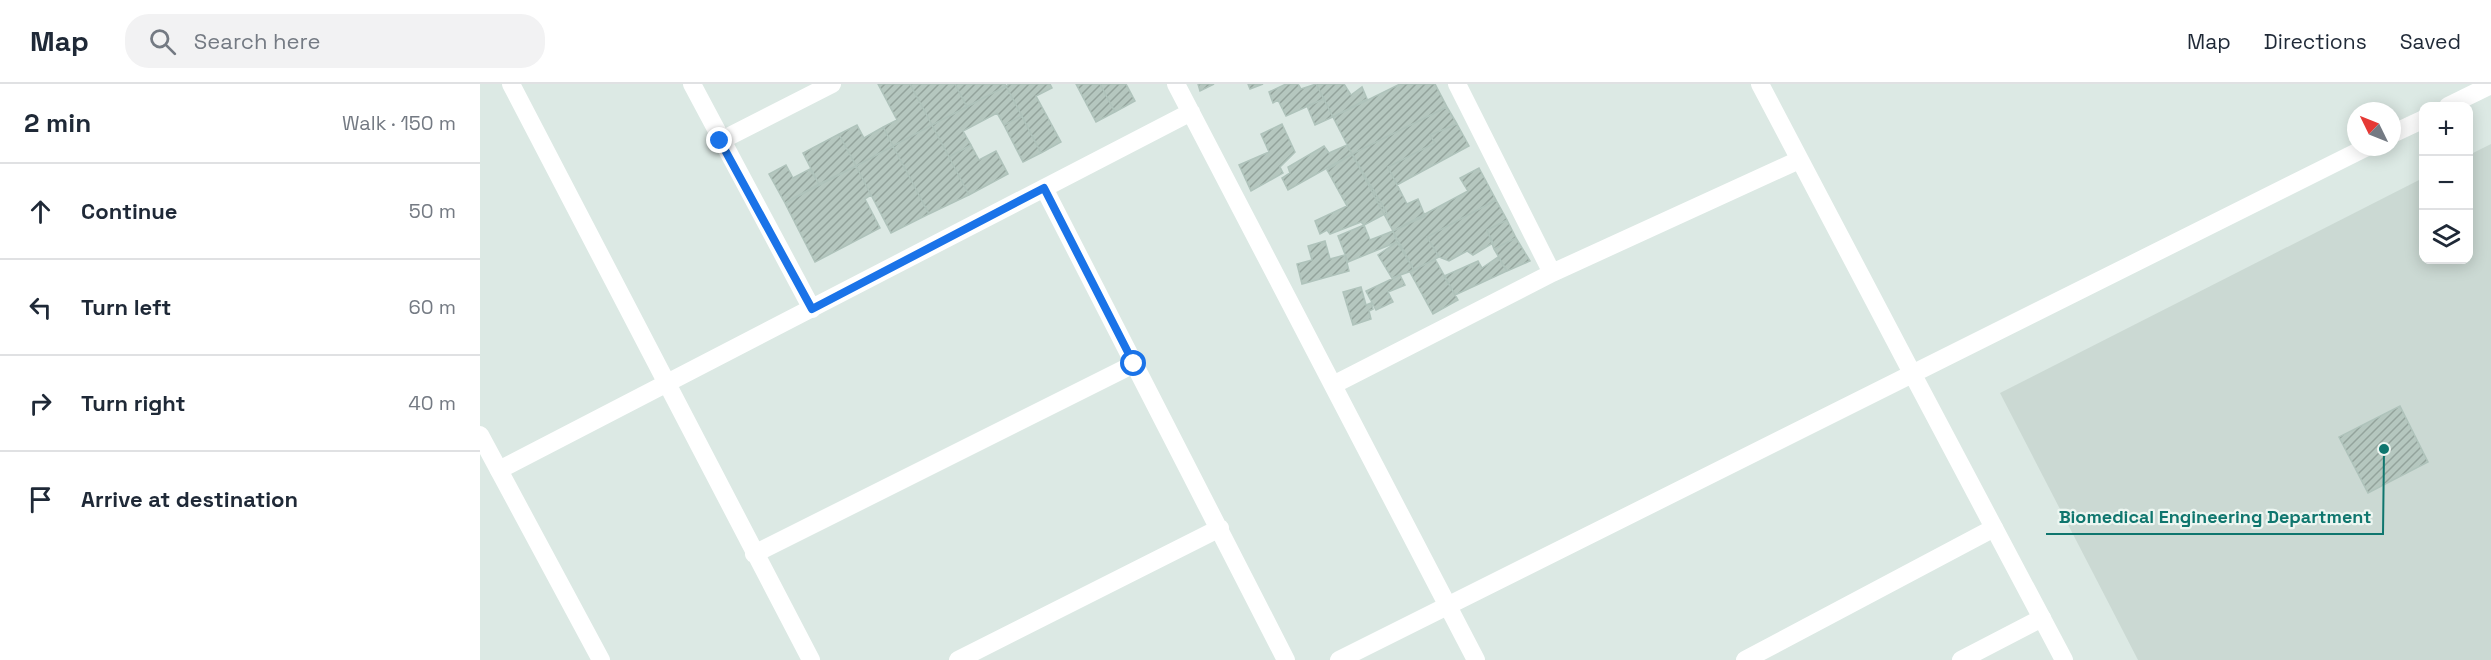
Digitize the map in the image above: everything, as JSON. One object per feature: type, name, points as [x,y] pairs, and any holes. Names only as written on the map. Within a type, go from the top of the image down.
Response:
[{"type":"street","points":[[512,84],[811,660]]},
{"type":"street","points":[[692,84],[720,141],[812,309]]},
{"type":"street","points":[[720,141],[832,84]]},
{"type":"street","points":[[1176,84],[1476,660]]},
{"type":"street","points":[[1457,84],[1552,273]]},
{"type":"street","points":[[1760,84],[2064,660]]},
{"type":"street","points":[[2456,102],[2491,85]]},
{"type":"street","points":[[498,470],[1191,112]]},
{"type":"street","points":[[2401,130],[2419,121]]},
{"type":"street","points":[[1339,660],[2349,156]]},
{"type":"street","points":[[1333,385],[1552,273],[1799,160]]},
{"type":"street","points":[[1044,188],[1286,660]]},
{"type":"street","points":[[754,554],[1134,364]]},
{"type":"street","points":[[480,435],[601,660]]},
{"type":"street","points":[[958,660],[1220,528]]},
{"type":"street","points":[[1745,660],[1994,528]]},
{"type":"street","points":[[1961,660],[2042,618]]},
{"type":"shaded area","points":[[2491,144],[2491,660],[2138,660],[2000,393],[2419,180],[2419,264],[2473,264],[2473,153]]},
{"type":"building","points":[[878,84],[910,84],[932,125],[893,146],[883,127],[897,120]]},
{"type":"building","points":[[910,84],[955,84],[967,107],[932,125]]},
{"type":"building","points":[[955,84],[1005,84],[1006,86],[967,107]]},
{"type":"building","points":[[1009,84],[1050,84],[1052,88],[1036,96],[1061,142],[1041,153],[1006,86]]},
{"type":"building","points":[[1076,84],[1100,84],[1115,112],[1096,122]]},
{"type":"building","points":[[1100,84],[1126,84],[1135,101],[1115,112]]},
{"type":"building","points":[[1198,84],[1214,84],[1200,91]]},
{"type":"building","points":[[1248,84],[1263,84],[1250,89]]},
{"type":"building","points":[[1286,84],[1298,84],[1301,89],[1316,84],[1324,99],[1286,116],[1278,100],[1273,103],[1269,92]]},
{"type":"building","points":[[1316,84],[1344,84],[1351,95],[1362,87],[1367,99],[1333,117]]},
{"type":"building","points":[[1400,84],[1435,84],[1447,107],[1352,154],[1333,117]]},
{"type":"building","points":[[1006,86],[1022,116],[1004,125],[997,113],[963,131],[971,145],[949,157],[932,125]]},
{"type":"building","points":[[1324,99],[1333,117],[1315,125],[1307,106]]},
{"type":"building","points":[[1447,107],[1457,124],[1430,135],[1435,143],[1388,167],[1407,204],[1418,199],[1425,216],[1393,231],[1352,154]]},
{"type":"building","points":[[1022,116],[1041,153],[1023,162],[1004,125]]},
{"type":"building","points":[[1282,124],[1295,152],[1280,167],[1283,173],[1251,191],[1239,165],[1269,152],[1261,134]]},
{"type":"building","points":[[1457,124],[1469,146],[1397,185],[1388,167],[1435,143],[1430,135]]},
{"type":"building","points":[[857,125],[864,138],[883,127],[893,146],[856,166],[839,134]]},
{"type":"building","points":[[932,125],[969,195],[929,214],[893,146]]},
{"type":"building","points":[[839,134],[856,166],[819,184],[803,153]]},
{"type":"building","points":[[971,145],[979,160],[996,151],[1008,174],[969,195],[949,157]]},
{"type":"building","points":[[1347,145],[1352,154],[1288,190],[1282,178],[1290,173],[1288,167],[1324,146],[1329,153]]},
{"type":"building","points":[[893,146],[929,214],[891,233],[856,166]]},
{"type":"building","points":[[1352,154],[1387,213],[1364,225],[1361,222],[1330,234],[1327,230],[1320,234],[1315,221],[1347,206],[1327,170]]},
{"type":"building","points":[[786,165],[793,178],[810,169],[819,184],[785,203],[769,174]]},
{"type":"building","points":[[856,166],[871,195],[865,199],[880,228],[815,262],[785,203]]},
{"type":"building","points":[[1479,168],[1496,200],[1427,237],[1439,257],[1414,270],[1393,231],[1468,191],[1460,178]]},
{"type":"building","points":[[1496,200],[1507,220],[1487,230],[1493,243],[1473,255],[1467,251],[1449,261],[1439,257],[1427,237]]},
{"type":"building","points":[[1507,220],[1516,238],[1494,249],[1487,230]]},
{"type":"building","points":[[1364,225],[1370,240],[1393,231],[1397,242],[1348,262],[1338,236]]},
{"type":"building","points":[[1516,238],[1530,261],[1507,271],[1494,249]]},
{"type":"building","points":[[1325,241],[1330,259],[1345,255],[1349,271],[1302,284],[1297,264],[1312,260],[1308,246]]},
{"type":"building","points":[[1397,242],[1414,270],[1392,278],[1378,255]]},
{"type":"building","points":[[1498,257],[1507,271],[1455,295],[1444,276],[1478,261],[1482,268]]},
{"type":"building","points":[[1435,259],[1458,300],[1433,314],[1410,272]]},
{"type":"building","points":[[1400,275],[1405,285],[1388,292],[1393,302],[1376,310],[1366,291]]},
{"type":"building","points":[[1361,287],[1366,305],[1371,303],[1373,309],[1369,311],[1371,319],[1353,325],[1343,292]]},
{"type":"building","points":[[2400,406],[2428,462],[2368,493],[2339,437]]},
{"type":"place","name":"Biomedical Engineering Department","points":[[2384,449]]},
{"type":"route","points":[[720,141],[812,309],[1044,188],[1134,364]]}]
